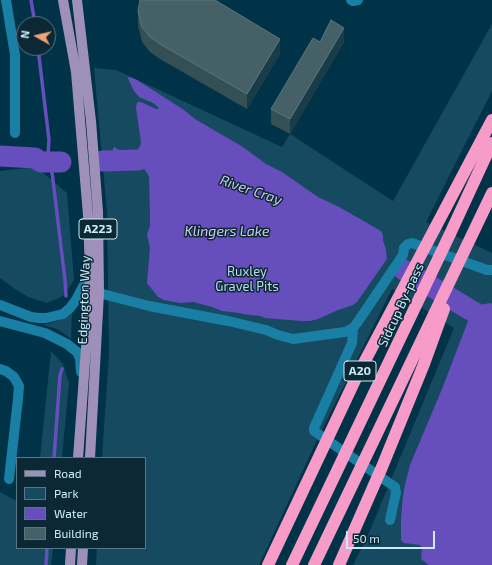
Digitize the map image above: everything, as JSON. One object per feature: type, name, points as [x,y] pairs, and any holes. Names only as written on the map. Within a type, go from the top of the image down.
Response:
[{"type":"highway","name":"A20","points":[[268,565],[357,376],[492,120]]},
{"type":"highway","name":"Sidcup By-pass","points":[[292,565],[450,234],[492,142]]},
{"type":"highway","points":[[314,565],[492,193]]},
{"type":"highway","points":[[339,565],[382,467],[424,364],[468,244]]},
{"type":"main road","name":"Edgington Way","points":[[63,0],[76,72],[88,215],[90,274],[78,457]]},
{"type":"main road","name":"Edgington Way","points":[[70,0],[79,68],[76,72]]},
{"type":"main road","name":"Edgington Way","points":[[77,0],[96,173],[98,212],[99,293],[90,457]]},
{"type":"main road","points":[[70,565],[71,549]]},
{"type":"main road","points":[[82,565],[83,549]]},
{"type":"street","points":[[6,0],[15,55],[15,133]]},
{"type":"street","points":[[351,0],[358,0]]},
{"type":"street","points":[[99,293],[148,306],[228,321],[266,330],[293,339],[345,332],[353,328],[403,255],[404,248],[408,244],[412,243],[487,270],[492,270]]},
{"type":"street","points":[[0,305],[31,317],[46,318],[63,314],[76,300],[90,274]]},
{"type":"street","points":[[0,321],[45,333],[67,344],[77,352],[80,358],[81,371],[74,457]]},
{"type":"street","points":[[353,328],[352,343],[314,428],[314,432],[395,487],[396,493],[390,520]]},
{"type":"street","points":[[0,369],[6,371],[14,377],[19,386],[9,479]]},
{"type":"green space","name":"Ruxley Gravel Pits","points":[[492,24],[492,91],[426,222],[492,253],[492,565],[353,565],[368,535],[454,328],[392,289],[318,438],[259,565],[96,565],[97,549],[146,549],[146,457],[102,457],[109,353],[107,212],[94,68],[116,70],[282,147],[290,134],[393,201]]},
{"type":"green space","points":[[36,167],[67,193],[74,280],[63,296],[47,303],[28,297],[0,278],[0,171]]},
{"type":"green space","points":[[72,311],[71,339],[57,329],[43,325],[57,321]]},
{"type":"green space","points":[[51,351],[63,364],[69,383],[62,457],[40,457]]},
{"type":"green space","points":[[0,492],[16,500],[16,549],[53,549],[51,565],[0,565]]},
{"type":"water","name":"Klingers Lake","points":[[130,77],[184,110],[195,119],[243,147],[266,164],[282,172],[318,197],[381,231],[387,259],[357,302],[318,319],[301,321],[265,318],[222,311],[193,302],[180,303],[164,300],[158,297],[147,283],[150,248],[147,234],[150,226],[149,177],[141,165],[127,164],[116,171],[115,168],[110,165],[109,155],[113,151],[113,148],[115,147],[126,153],[137,151],[140,146],[141,142],[136,108],[137,103],[141,102],[159,109],[153,103],[139,97],[129,81],[128,78]]},
{"type":"water","points":[[490,303],[492,304],[492,565],[429,565],[421,559],[422,548],[420,545],[404,543],[401,540],[401,518],[405,485],[410,465],[442,389],[468,321],[468,313],[464,308],[466,305],[470,307]]},
{"type":"building","points":[[140,0],[215,0],[280,39],[247,94],[150,37],[142,27],[138,11]]},
{"type":"building","points":[[331,20],[344,28],[290,119],[271,109],[313,38],[320,42]]},
{"type":"waterway","points":[[31,0],[34,16]]},
{"type":"waterway","points":[[39,56],[49,140],[48,154],[41,162],[52,172],[66,296]]},
{"type":"waterway","name":"River Cray","points":[[0,156],[35,158],[41,162],[61,162]]},
{"type":"waterway","name":"River Cray","points":[[102,161],[138,160]]},
{"type":"waterway","name":"River Cray","points":[[404,270],[492,323]]},
{"type":"waterway","points":[[54,457],[60,375],[62,369]]},
{"type":"waterway","points":[[46,565],[47,549]]}]
